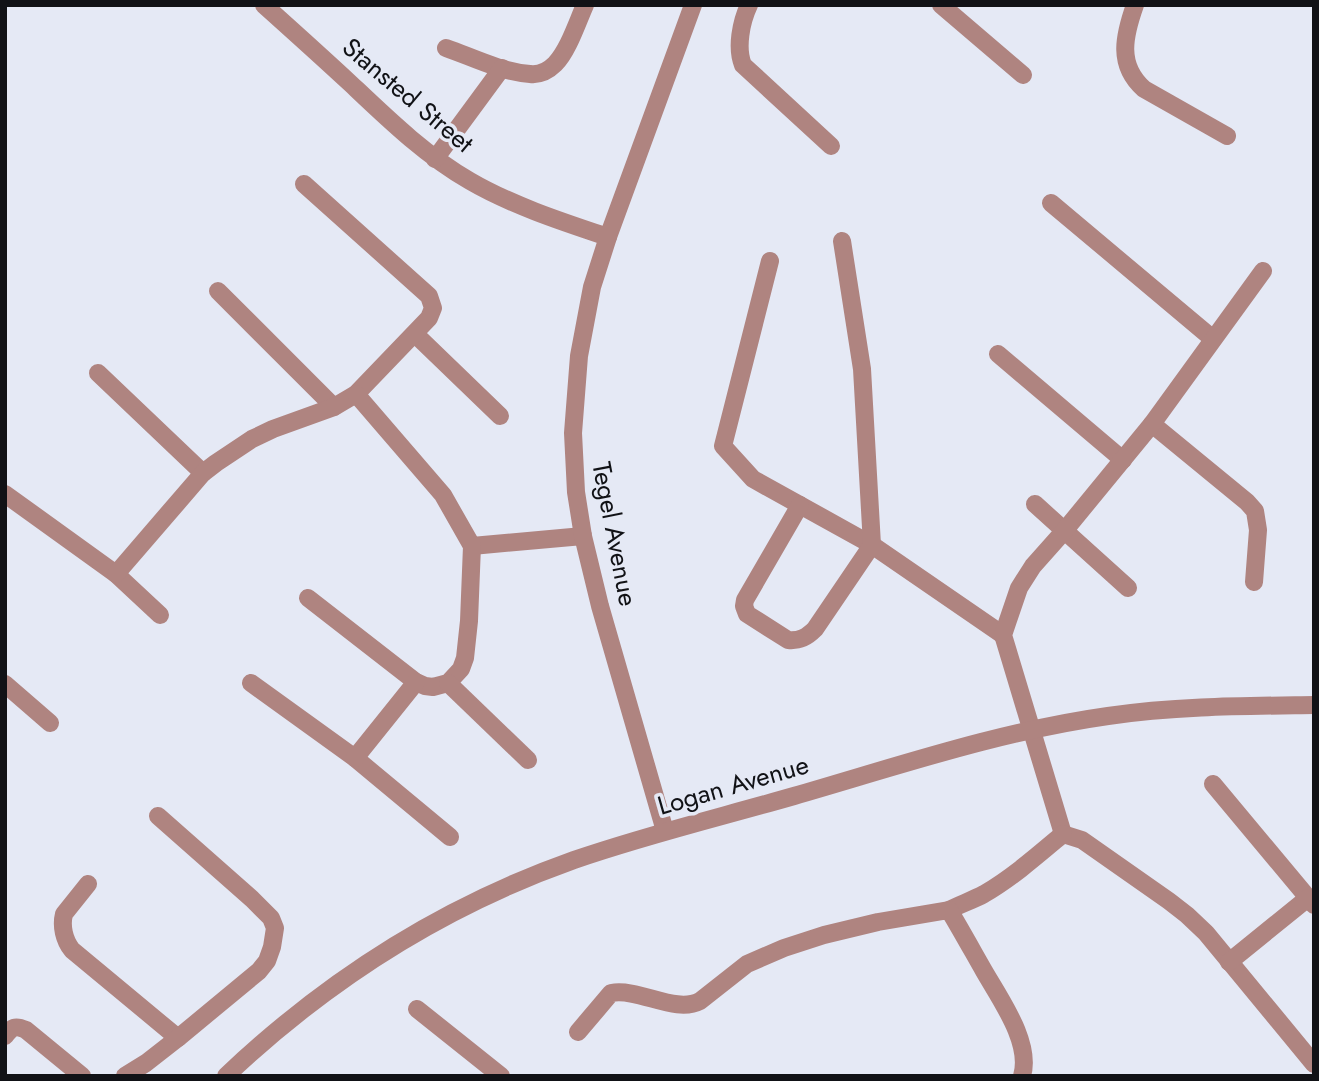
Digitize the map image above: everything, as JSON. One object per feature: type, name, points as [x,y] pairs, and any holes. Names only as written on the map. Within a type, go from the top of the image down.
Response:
[{"type":"street","name":"Stansted Street","points":[[264,5],[435,159],[490,192],[608,237]]},
{"type":"street","points":[[446,48],[502,68],[531,74],[547,70],[561,56],[585,5]]},
{"type":"street","name":"Tegel Avenue","points":[[664,831],[600,606],[583,536],[576,492],[573,432],[579,356],[592,287],[694,5]]},
{"type":"street","points":[[749,5],[743,24],[740,57],[743,65],[831,146]]},
{"type":"street","points":[[941,5],[1023,75]]},
{"type":"street","points":[[1135,5],[1130,18],[1125,55],[1135,81],[1144,89],[1227,136]]},
{"type":"street","points":[[435,159],[502,68]]},
{"type":"street","points":[[116,574],[203,473],[252,439],[334,407],[356,394],[431,314],[433,304],[429,296],[304,184]]},
{"type":"street","points":[[1051,203],[1213,339]]},
{"type":"street","points":[[800,505],[744,606],[747,614],[788,640],[806,637],[816,629],[872,545],[862,369],[842,241]]},
{"type":"street","points":[[770,261],[723,446],[753,478],[872,545],[1003,635]]},
{"type":"street","points":[[1063,834],[1003,635],[1019,587],[1033,566],[1152,424],[1263,271]]},
{"type":"street","points":[[218,291],[334,407]]},
{"type":"street","points":[[415,334],[500,416]]},
{"type":"street","points":[[999,354],[1123,460]]},
{"type":"street","points":[[98,373],[203,473]]},
{"type":"street","points":[[308,598],[416,682],[433,687],[447,683],[461,669],[465,658],[472,546],[443,495],[356,394]]},
{"type":"street","points":[[1152,424],[1255,511],[1258,530],[1254,582]]},
{"type":"street","points":[[5,494],[116,574],[160,615]]},
{"type":"street","points":[[1035,504],[1128,588]]},
{"type":"street","points":[[472,546],[583,536]]},
{"type":"street","points":[[355,758],[416,682]]},
{"type":"street","points":[[251,683],[355,758],[450,837]]},
{"type":"street","points":[[447,683],[528,760]]},
{"type":"street","points":[[5,684],[50,723]]},
{"type":"street","name":"Logan Avenue","points":[[226,1076],[255,1048],[312,1002],[347,976],[415,933],[498,891],[572,861],[664,831],[1033,730],[1106,716],[1184,708],[1314,705]]},
{"type":"street","points":[[1213,783],[1311,901],[1229,962]]},
{"type":"street","points":[[125,1076],[178,1038],[259,971],[270,954],[275,928],[271,918],[252,899],[158,816]]},
{"type":"street","points":[[578,1032],[611,993],[625,991],[684,1005],[694,1004],[747,964],[784,948],[878,922],[949,909],[993,889],[1063,834]]},
{"type":"street","points":[[1063,834],[1082,841],[1187,915],[1206,933],[1314,1064]]},
{"type":"street","points":[[88,884],[62,919],[67,943],[178,1038]]},
{"type":"street","points":[[949,909],[1013,1021],[1020,1042],[1024,1067],[1022,1076]]},
{"type":"street","points":[[417,1009],[501,1076]]},
{"type":"street","points":[[5,1036],[13,1027],[26,1030],[82,1076]]}]
